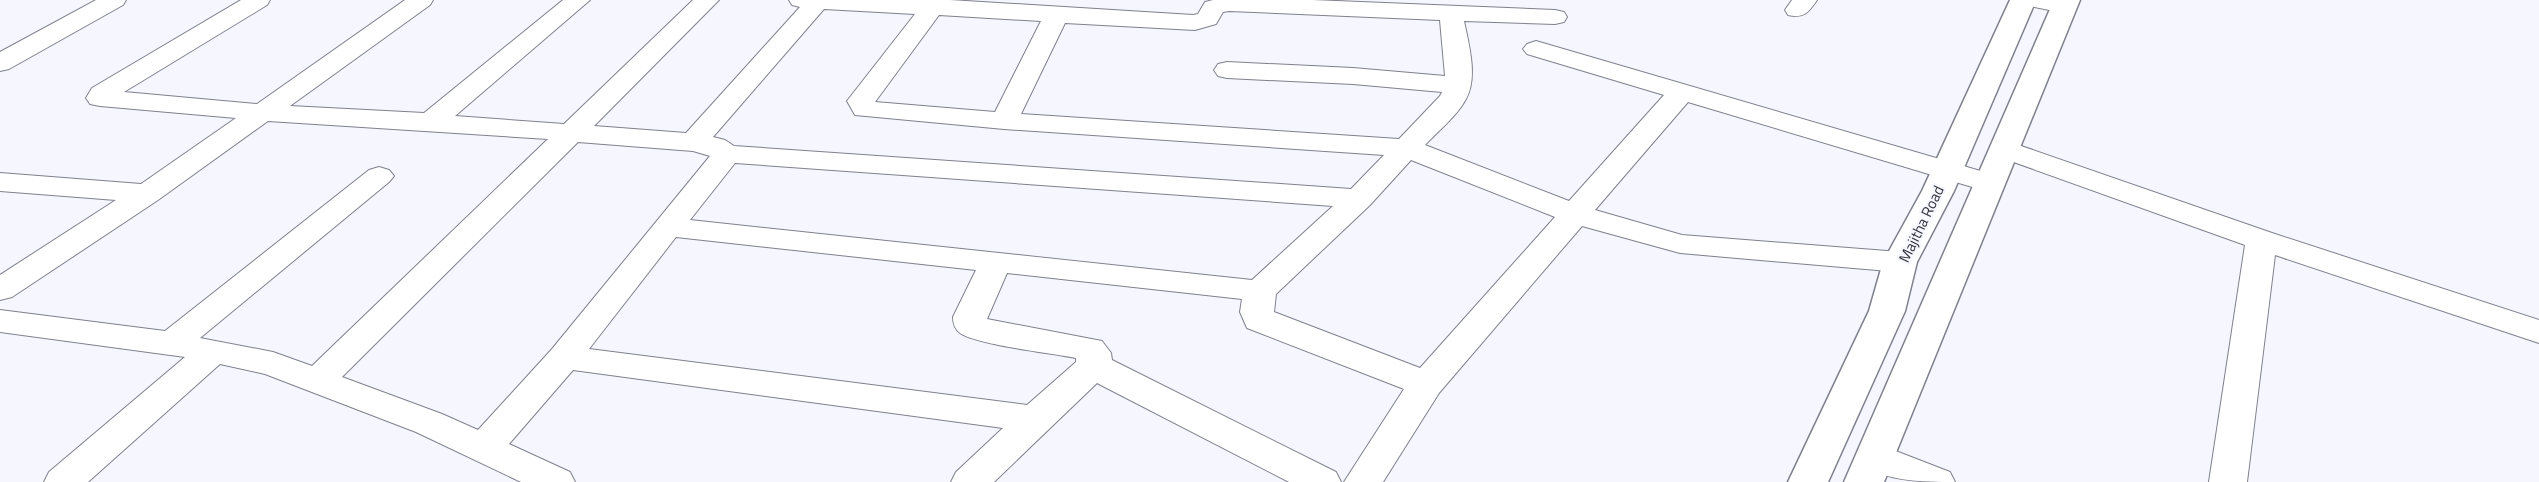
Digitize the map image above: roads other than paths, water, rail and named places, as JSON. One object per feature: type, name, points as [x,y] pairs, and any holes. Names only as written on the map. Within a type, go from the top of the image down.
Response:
[{"type":"main road","name":"Majitha Road","points":[[1808,482],[1887,311],[1900,262],[1946,170],[2023,0]]},
{"type":"main road","points":[[1869,469],[2004,149],[2055,2]]},
{"type":"street","points":[[0,63],[114,0]]},
{"type":"street","points":[[258,0],[102,94],[100,98],[259,112],[430,122],[693,142],[714,147],[727,154],[1359,199]]},
{"type":"street","points":[[0,290],[147,194],[259,112],[421,0]]},
{"type":"street","points":[[430,122],[578,0]]},
{"type":"street","points":[[317,381],[573,134],[707,0]]},
{"type":"street","points":[[693,142],[810,1],[935,3],[1057,15],[1196,22],[1207,19],[1214,7],[1229,4],[1451,14],[1555,16]]},
{"type":"street","points":[[935,3],[861,101],[861,106],[865,109],[1004,121],[1407,148],[1574,214],[1680,244],[1900,262]]},
{"type":"street","points":[[1426,384],[1259,320],[1257,312],[1260,291],[1359,199],[1453,98],[1458,86],[1459,68],[1451,14]]},
{"type":"street","points":[[1004,121],[1057,15]]},
{"type":"street","points":[[1536,49],[1990,183]]},
{"type":"street","points":[[1227,70],[1353,76],[1458,86]]},
{"type":"street","points":[[1363,482],[1426,384],[1682,92]]},
{"type":"street","points":[[2004,149],[2261,240],[2539,332]]},
{"type":"street","points":[[484,448],[564,357],[727,154]]},
{"type":"street","points":[[172,343],[379,176]]},
{"type":"street","points":[[0,182],[147,194]]},
{"type":"street","points":[[668,227],[1260,291]]},
{"type":"street","points":[[2228,482],[2261,240]]},
{"type":"street","points":[[970,482],[1094,366],[1094,353],[1090,349],[979,329],[970,324],[970,317],[996,262]]},
{"type":"street","points":[[0,321],[172,343],[210,353],[273,364],[429,423],[556,482]]},
{"type":"street","points":[[63,482],[210,353]]},
{"type":"street","points":[[564,357],[1035,419]]},
{"type":"street","points":[[1094,366],[1322,482]]},
{"type":"street","points":[[1869,469],[1936,482]]}]
